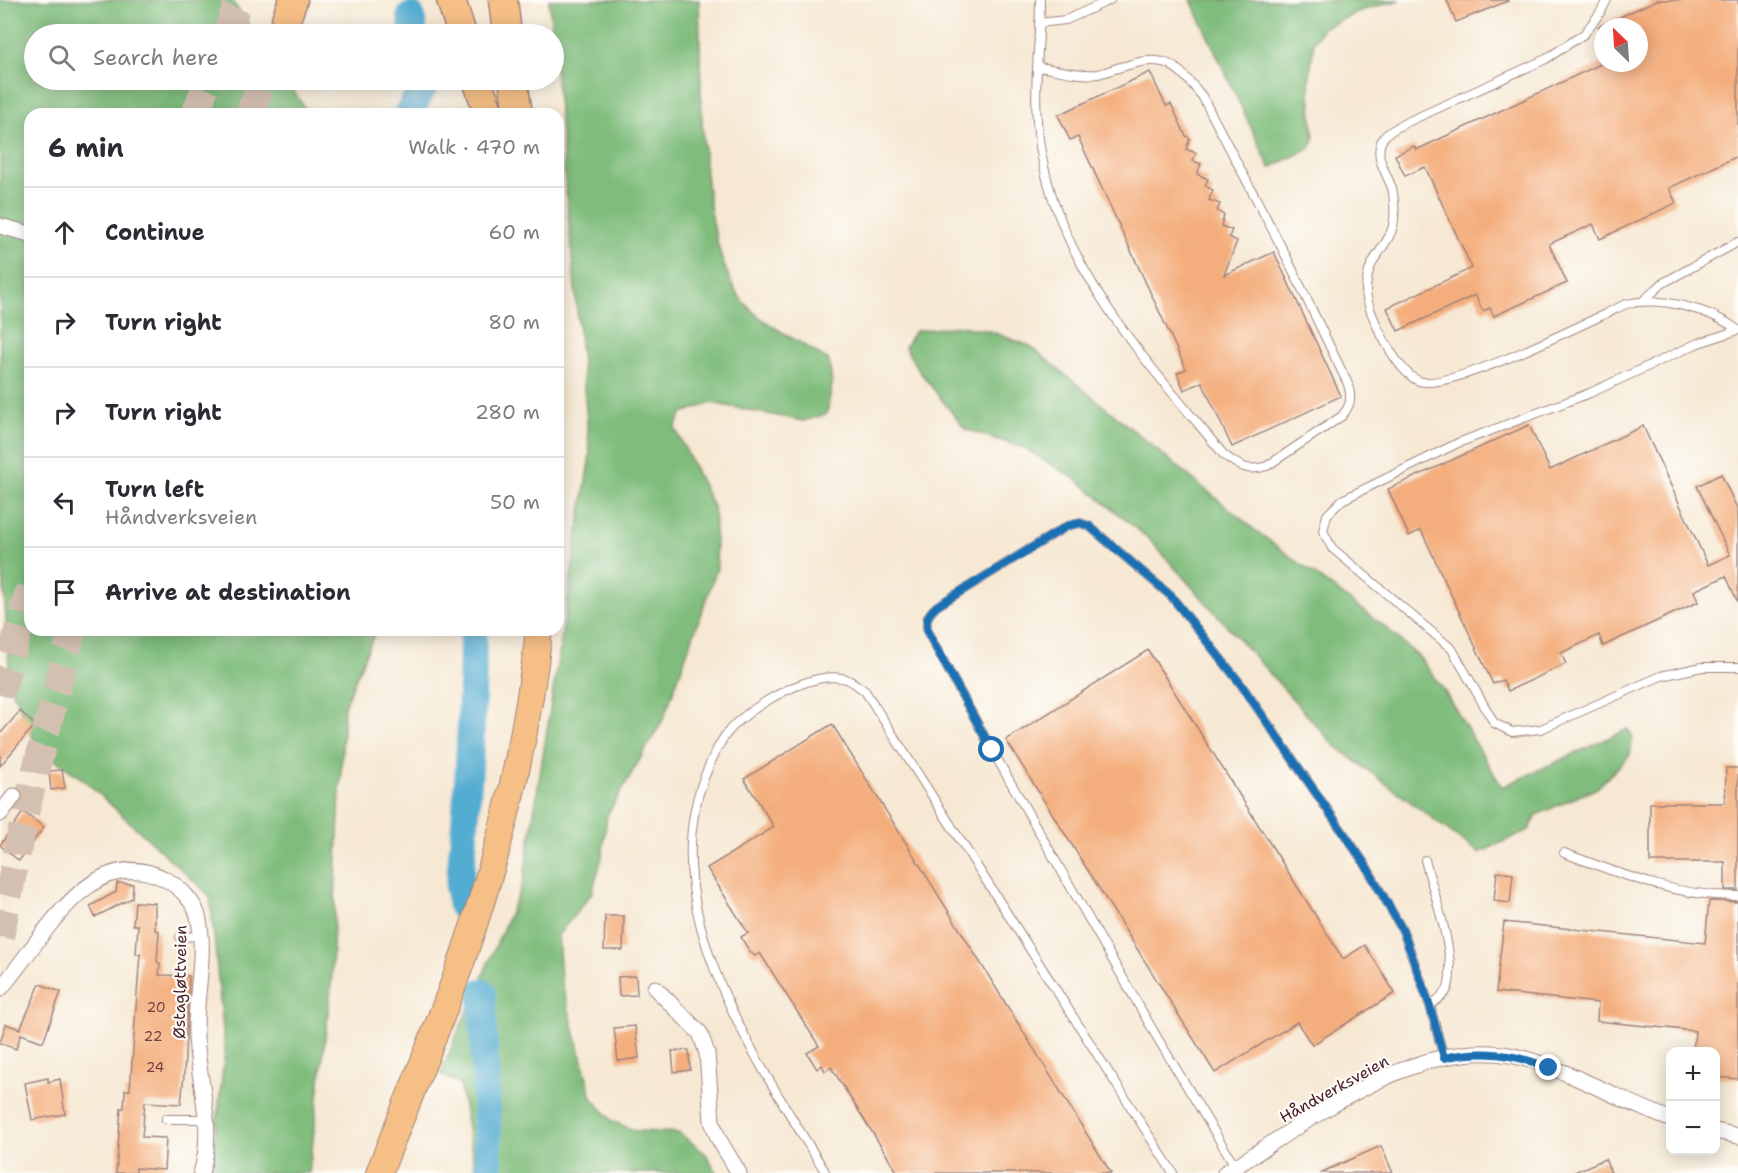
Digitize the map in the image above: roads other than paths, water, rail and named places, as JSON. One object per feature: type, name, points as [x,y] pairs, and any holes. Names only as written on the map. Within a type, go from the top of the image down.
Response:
[{"type":"highway","points":[[451,0],[459,24]]},
{"type":"highway","points":[[503,0],[506,24]]},
{"type":"highway","points":[[481,90],[487,108]]},
{"type":"highway","points":[[515,90],[518,108]]},
{"type":"main road","points":[[379,1173],[463,958],[497,850],[528,705],[537,636]]},
{"type":"street","points":[[0,226],[24,232]]},
{"type":"street","points":[[0,814],[14,795]]},
{"type":"street","name":"Østagløttveien","points":[[0,989],[65,907],[95,881],[117,871],[139,870],[155,874],[173,884],[194,905],[201,936],[196,1033],[206,1119],[201,1173]]},
{"type":"street","points":[[655,988],[700,1033],[707,1053],[712,1121],[718,1138],[738,1173]]},
{"type":"street","name":"Håndverksveien","points":[[1233,1171],[1307,1122],[1376,1083],[1444,1058],[1486,1053],[1514,1056],[1666,1117]]},
{"type":"street","points":[[1720,1132],[1738,1136]]},
{"type":"lane","points":[[1040,23],[1066,20],[1110,0]]},
{"type":"lane","points":[[1607,0],[1600,14],[1584,34],[1546,59],[1403,124],[1384,137],[1380,150],[1381,164],[1392,190],[1394,221],[1388,239],[1370,268],[1366,291],[1373,317],[1396,360],[1409,376],[1421,382],[1435,382],[1457,376],[1515,354],[1626,304],[1644,300],[1722,318],[1738,330]]},
{"type":"lane","points":[[1039,67],[1079,74],[1100,74],[1154,59],[1171,64],[1184,74],[1202,96],[1283,250],[1348,384],[1351,395],[1350,406],[1342,416],[1268,466],[1253,470],[1240,467],[1224,455],[1116,323],[1090,282],[1051,199],[1038,131],[1040,2]]},
{"type":"lane","points":[[1644,300],[1663,283],[1738,242]]},
{"type":"lane","points":[[1738,330],[1696,344],[1590,393],[1458,442],[1342,500],[1327,516],[1323,531],[1332,548],[1452,649],[1494,723],[1512,732],[1531,732],[1551,726],[1661,676],[1702,667],[1738,667]]},
{"type":"lane","points":[[1233,1171],[992,750],[928,633],[926,622],[928,614],[937,606],[1067,526],[1080,523],[1089,526],[1171,596],[1240,683],[1365,864],[1403,931],[1430,1006],[1444,1058]]},
{"type":"lane","points":[[826,1173],[763,1070],[722,987],[702,927],[692,884],[689,845],[698,794],[712,757],[736,720],[779,693],[821,678],[847,679],[865,691],[1173,1173]]},
{"type":"lane","points":[[1564,853],[1644,883],[1738,896]]},
{"type":"lane","points":[[1425,860],[1450,957],[1452,974],[1446,992],[1430,1006]]},
{"type":"lane","points":[[180,937],[201,936]]},
{"type":"lane","points":[[166,1119],[206,1119]]},
{"type":"waterway","points":[[411,16],[412,24]]},
{"type":"waterway","points":[[411,108],[422,90]]},
{"type":"waterway","points":[[462,906],[459,889],[469,760],[473,636]]},
{"type":"waterway","points":[[482,992],[489,1173]]},
{"type":"tunnel","points":[[230,24],[239,0]]},
{"type":"tunnel","points":[[197,108],[204,90]]},
{"type":"tunnel","points":[[251,108],[259,90]]},
{"type":"tunnel","points":[[0,695],[24,609]]},
{"type":"tunnel","points":[[0,937],[26,809],[70,636]]}]
